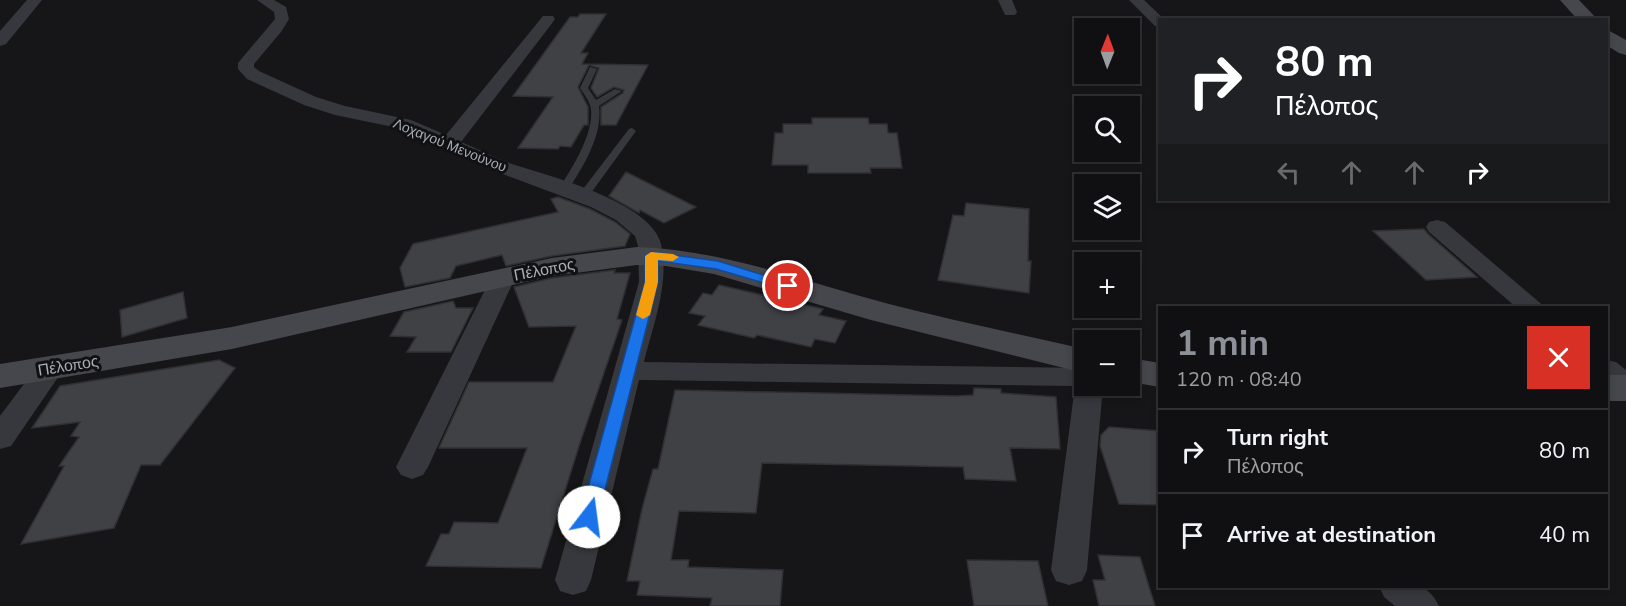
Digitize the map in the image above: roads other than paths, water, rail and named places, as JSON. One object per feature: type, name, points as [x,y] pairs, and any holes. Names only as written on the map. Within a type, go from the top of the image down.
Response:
[{"type":"street","points":[[0,41],[35,0]]},
{"type":"street","name":"Λοχαγού Μενούνου","points":[[264,0],[281,10],[282,19],[246,63],[245,67],[250,73],[310,101],[341,111],[392,120],[502,167],[584,195],[639,225],[648,239],[651,256]]},
{"type":"street","points":[[1136,0],[1158,21]]},
{"type":"street","points":[[1569,0],[1587,18]]},
{"type":"street","points":[[450,143],[548,19]]},
{"type":"street","points":[[1608,36],[1626,49]]},
{"type":"street","points":[[1437,227],[1531,306]]},
{"type":"street","points":[[573,580],[651,282],[651,256]]},
{"type":"street","name":"Πέλοπος","points":[[0,376],[280,328],[588,261],[651,256],[718,265],[873,311],[1074,359]]},
{"type":"street","points":[[411,467],[503,278]]},
{"type":"street","points":[[0,438],[51,367]]},
{"type":"street","points":[[628,371],[1074,377]]},
{"type":"street","points":[[1608,371],[1626,386]]},
{"type":"street","points":[[1140,372],[1158,375]]},
{"type":"street","points":[[1608,388],[1626,386]]},
{"type":"street","points":[[1069,570],[1088,396]]},
{"type":"street","points":[[1399,588],[1421,606]]},
{"type":"lane","points":[[564,188],[578,166],[596,113],[584,88],[592,69]]},
{"type":"lane","points":[[594,105],[618,91]]},
{"type":"lane","points":[[584,195],[632,131]]}]
